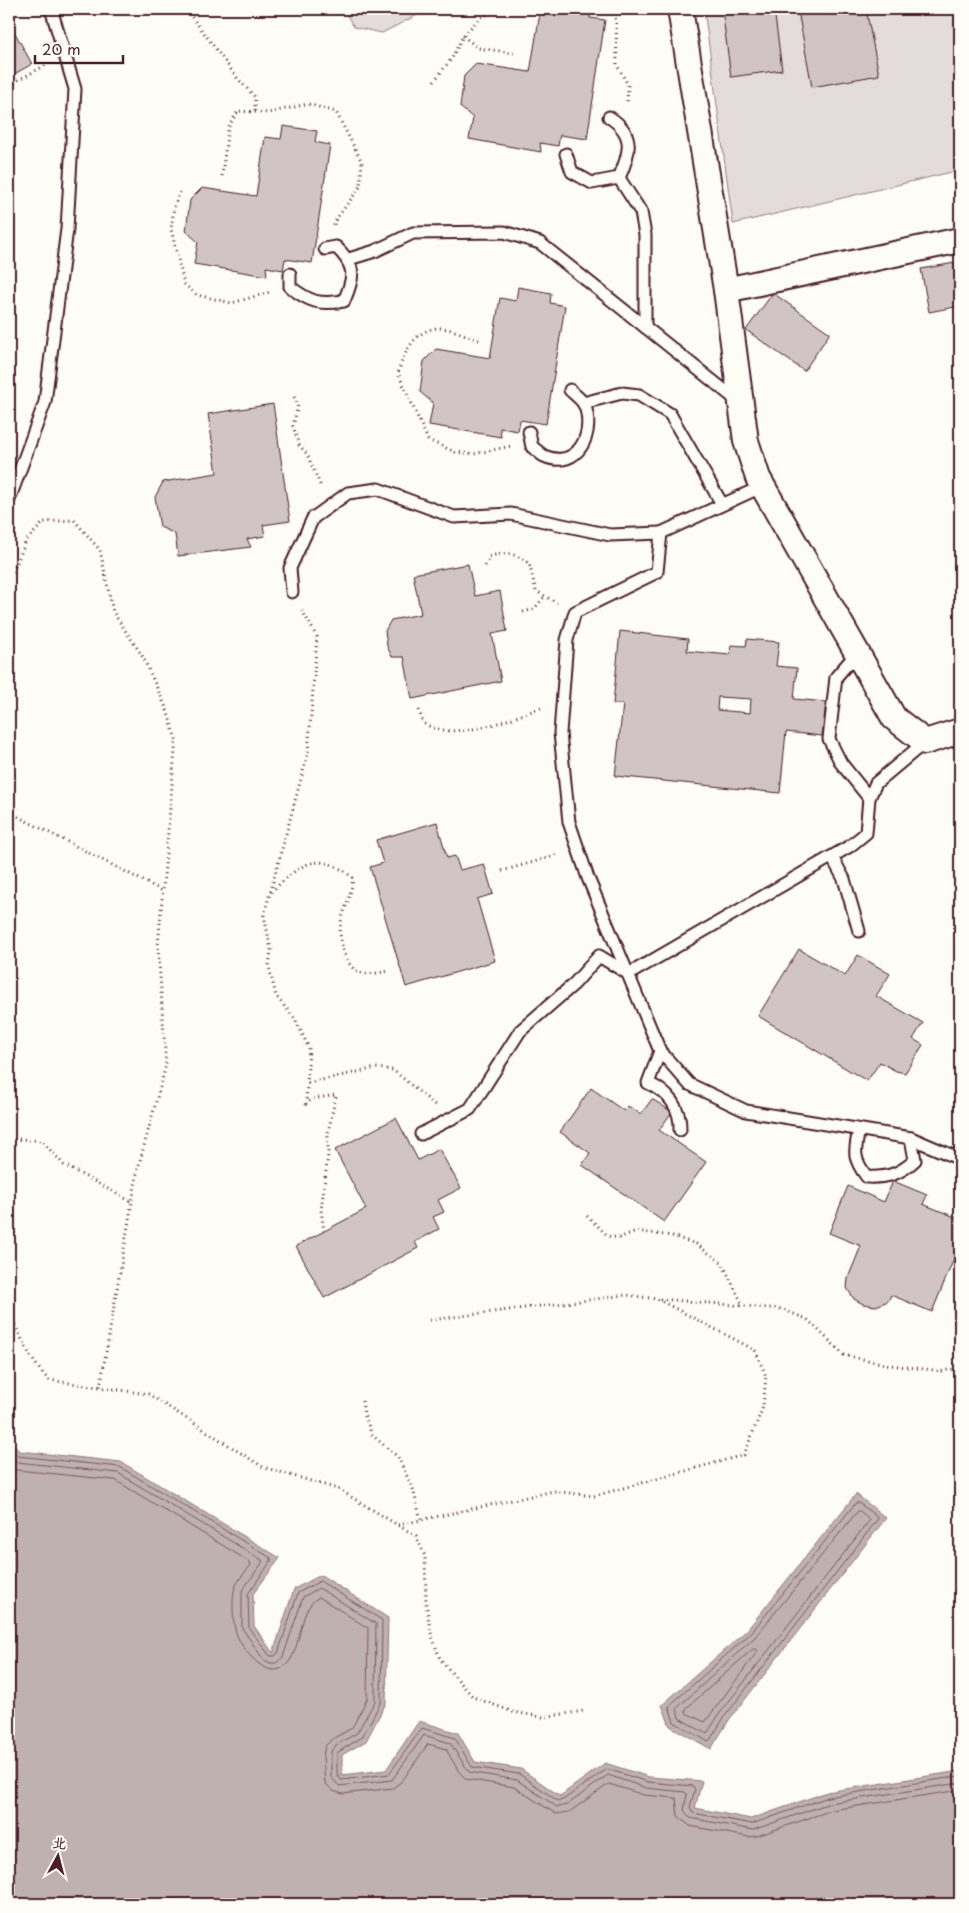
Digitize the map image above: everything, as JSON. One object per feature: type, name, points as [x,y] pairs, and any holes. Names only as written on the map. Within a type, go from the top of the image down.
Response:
[{"type":"street","points":[[680,9],[726,290],[746,441],[763,486],[856,654],[894,718],[925,742],[960,731]]},
{"type":"street","points":[[726,290],[960,240]]},
{"type":"lane","points":[[9,500],[46,402],[67,229],[75,89],[52,12],[49,9]]},
{"type":"lane","points":[[609,117],[620,124],[626,135],[630,154],[619,178]]},
{"type":"lane","points":[[566,154],[572,172],[592,183],[619,178]]},
{"type":"lane","points":[[619,178],[641,212],[645,235],[645,327]]},
{"type":"lane","points":[[349,259],[413,233],[504,232],[540,243],[741,403]]},
{"type":"lane","points":[[290,274],[290,287],[306,298],[325,304],[344,301],[353,280],[349,259],[330,248]]},
{"type":"lane","points":[[530,438],[532,446],[545,456],[562,459],[576,454],[586,442],[588,426],[583,403],[570,390]]},
{"type":"lane","points":[[583,403],[622,393],[639,395],[670,414],[722,504]]},
{"type":"lane","points":[[292,592],[290,568],[313,518],[348,494],[378,489],[454,517],[511,514],[610,536],[661,533],[763,486]]},
{"type":"lane","points":[[661,533],[658,572],[575,612],[567,640],[560,734],[569,822],[578,850],[660,1051],[689,1084],[746,1111],[911,1138],[960,1158]]},
{"type":"lane","points":[[856,654],[836,677],[830,739],[841,763],[869,798]]},
{"type":"lane","points":[[629,974],[850,846],[866,833],[869,798],[876,784],[925,742]]},
{"type":"lane","points":[[832,857],[844,879],[859,931]]},
{"type":"lane","points":[[421,1134],[470,1109],[520,1031],[574,984],[599,956],[629,974]]},
{"type":"lane","points":[[660,1051],[648,1083],[659,1088],[675,1105],[680,1116],[680,1130]]},
{"type":"lane","points":[[859,1130],[856,1146],[857,1164],[867,1178],[884,1178],[904,1170],[915,1160],[911,1138]]},
{"type":"path","points":[[186,9],[238,79],[256,97],[255,112]]},
{"type":"path","points":[[434,81],[452,58],[464,36],[481,17],[500,9]]},
{"type":"path","points":[[611,9],[616,21],[617,65],[628,85],[628,104],[620,124]]},
{"type":"path","points":[[464,36],[478,48],[514,53]]},
{"type":"path","points":[[9,85],[65,55]]},
{"type":"path","points":[[222,176],[228,128],[238,111],[268,112],[308,104],[336,112],[362,162],[360,186],[334,222],[330,248]]},
{"type":"path","points":[[180,192],[174,207],[171,229],[184,284],[197,295],[232,304],[290,287]]},
{"type":"path","points":[[479,340],[438,328],[422,332],[404,352],[398,373],[428,440],[455,452],[474,454],[530,438]]},
{"type":"path","points":[[294,397],[298,405],[293,426],[299,445],[307,454],[329,506]]},
{"type":"path","points":[[9,581],[26,541],[44,522],[74,520],[100,550],[113,612],[143,657],[167,710],[176,739],[158,946],[166,1065],[138,1168],[100,1387]]},
{"type":"path","points":[[484,566],[489,557],[502,552],[516,554],[529,563],[536,591],[575,612]]},
{"type":"path","points":[[292,592],[317,636],[308,753],[264,916],[271,950],[269,967],[276,996],[295,1019],[309,1048],[306,1104],[312,1099],[336,1095],[328,1133],[328,1155],[321,1210],[324,1231]]},
{"type":"path","points":[[522,612],[534,609],[545,596]]},
{"type":"path","points":[[419,710],[423,723],[431,728],[458,731],[506,720],[562,700]]},
{"type":"path","points":[[9,812],[163,891]]},
{"type":"path","points":[[502,871],[578,850]]},
{"type":"path","points":[[270,893],[298,867],[317,862],[339,867],[353,878],[351,893],[341,917],[339,930],[347,960],[352,967],[363,973],[390,971]]},
{"type":"path","points":[[308,1083],[376,1068],[393,1070],[451,1119]]},
{"type":"path","points":[[9,1140],[42,1141],[64,1165],[132,1202]]},
{"type":"path","points":[[587,1216],[608,1236],[619,1238],[636,1231],[672,1236],[696,1244],[722,1263],[743,1306]]},
{"type":"path","points":[[430,1320],[627,1295],[781,1309],[807,1320],[844,1355],[890,1365],[942,1371],[960,1368]]},
{"type":"path","points":[[398,1525],[554,1491],[594,1496],[744,1455],[763,1406],[766,1376],[755,1350],[657,1299]]},
{"type":"path","points":[[9,1312],[25,1348],[49,1380],[148,1394],[263,1467],[338,1489],[416,1536],[425,1556],[430,1630],[440,1659],[473,1697],[513,1712],[543,1717],[584,1711]]},
{"type":"path","points":[[362,1401],[364,1414],[372,1435],[398,1457],[413,1489],[421,1520]]},
{"type":"shaded area","points":[[343,9],[429,9],[382,33],[354,27]]},
{"type":"shaded area","points":[[704,9],[960,9],[960,170],[733,224]]},
{"type":"water","points":[[9,1439],[19,1451],[121,1462],[280,1558],[253,1594],[254,1626],[273,1653],[294,1589],[321,1575],[388,1618],[386,1703],[366,1741],[342,1755],[342,1775],[386,1770],[419,1721],[458,1733],[475,1762],[521,1769],[560,1796],[605,1763],[649,1777],[702,1781],[695,1808],[751,1819],[827,1792],[960,1771],[960,1904],[9,1904]]},
{"type":"water","points":[[856,1494],[886,1518],[729,1720],[711,1749],[670,1726],[662,1705],[747,1630]]},
{"type":"building","points":[[557,9],[591,9],[590,18],[605,20],[587,139],[560,135],[558,146],[540,143],[541,152],[469,139],[473,118],[460,107],[464,76],[476,64],[530,72],[540,13],[556,15]]},
{"type":"building","points":[[722,9],[774,9],[782,70],[731,77]]},
{"type":"building","points":[[812,9],[866,9],[879,75],[812,87],[798,11]]},
{"type":"building","points":[[9,22],[32,64],[9,77]]},
{"type":"building","points":[[283,126],[317,131],[315,142],[330,145],[312,263],[285,259],[283,270],[266,267],[267,276],[194,264],[198,242],[186,231],[190,200],[202,188],[256,196],[265,137],[281,139]]},
{"type":"building","points":[[960,262],[960,306],[929,312],[921,269]]},
{"type":"building","points":[[518,287],[551,293],[550,303],[565,306],[546,424],[520,420],[518,431],[500,428],[501,437],[429,425],[433,403],[420,392],[424,361],[436,349],[490,358],[500,298],[516,301]]},
{"type":"building","points":[[773,293],[830,333],[804,371],[746,330]]},
{"type":"building","points":[[273,404],[290,521],[263,525],[265,536],[247,539],[251,547],[178,556],[175,534],[160,527],[155,497],[163,482],[217,473],[208,414]]},
{"type":"building","points":[[468,564],[475,596],[500,591],[507,631],[492,634],[501,681],[412,699],[404,657],[392,657],[387,646],[385,631],[391,620],[421,614],[413,574]]},
{"type":"building","points":[[620,631],[688,639],[687,651],[730,655],[731,645],[746,646],[747,639],[779,642],[776,666],[797,668],[794,699],[826,702],[822,736],[786,732],[780,793],[615,776],[623,704],[613,704]],"holes":[[[718,697],[751,699],[750,713],[717,710]]]},
{"type":"building","points":[[437,822],[447,858],[455,856],[460,870],[484,864],[493,894],[477,899],[495,961],[406,987],[370,867],[383,863],[376,840]]},
{"type":"building","points":[[799,949],[845,976],[858,955],[890,974],[876,996],[923,1023],[913,1039],[923,1045],[905,1073],[896,1071],[880,1062],[867,1081],[758,1016]]},
{"type":"building","points":[[591,1088],[624,1111],[628,1106],[641,1114],[652,1099],[672,1112],[659,1130],[706,1162],[664,1222],[582,1165],[590,1153],[560,1132]]},
{"type":"building","points":[[396,1118],[418,1160],[439,1149],[461,1188],[438,1200],[444,1212],[433,1217],[439,1229],[415,1242],[418,1248],[324,1298],[296,1246],[366,1209],[335,1150]]},
{"type":"building","points":[[893,1181],[927,1195],[923,1204],[960,1219],[960,1244],[932,1312],[891,1295],[888,1301],[876,1306],[863,1304],[854,1299],[847,1288],[848,1278],[861,1246],[829,1233],[848,1186],[884,1202]]}]
